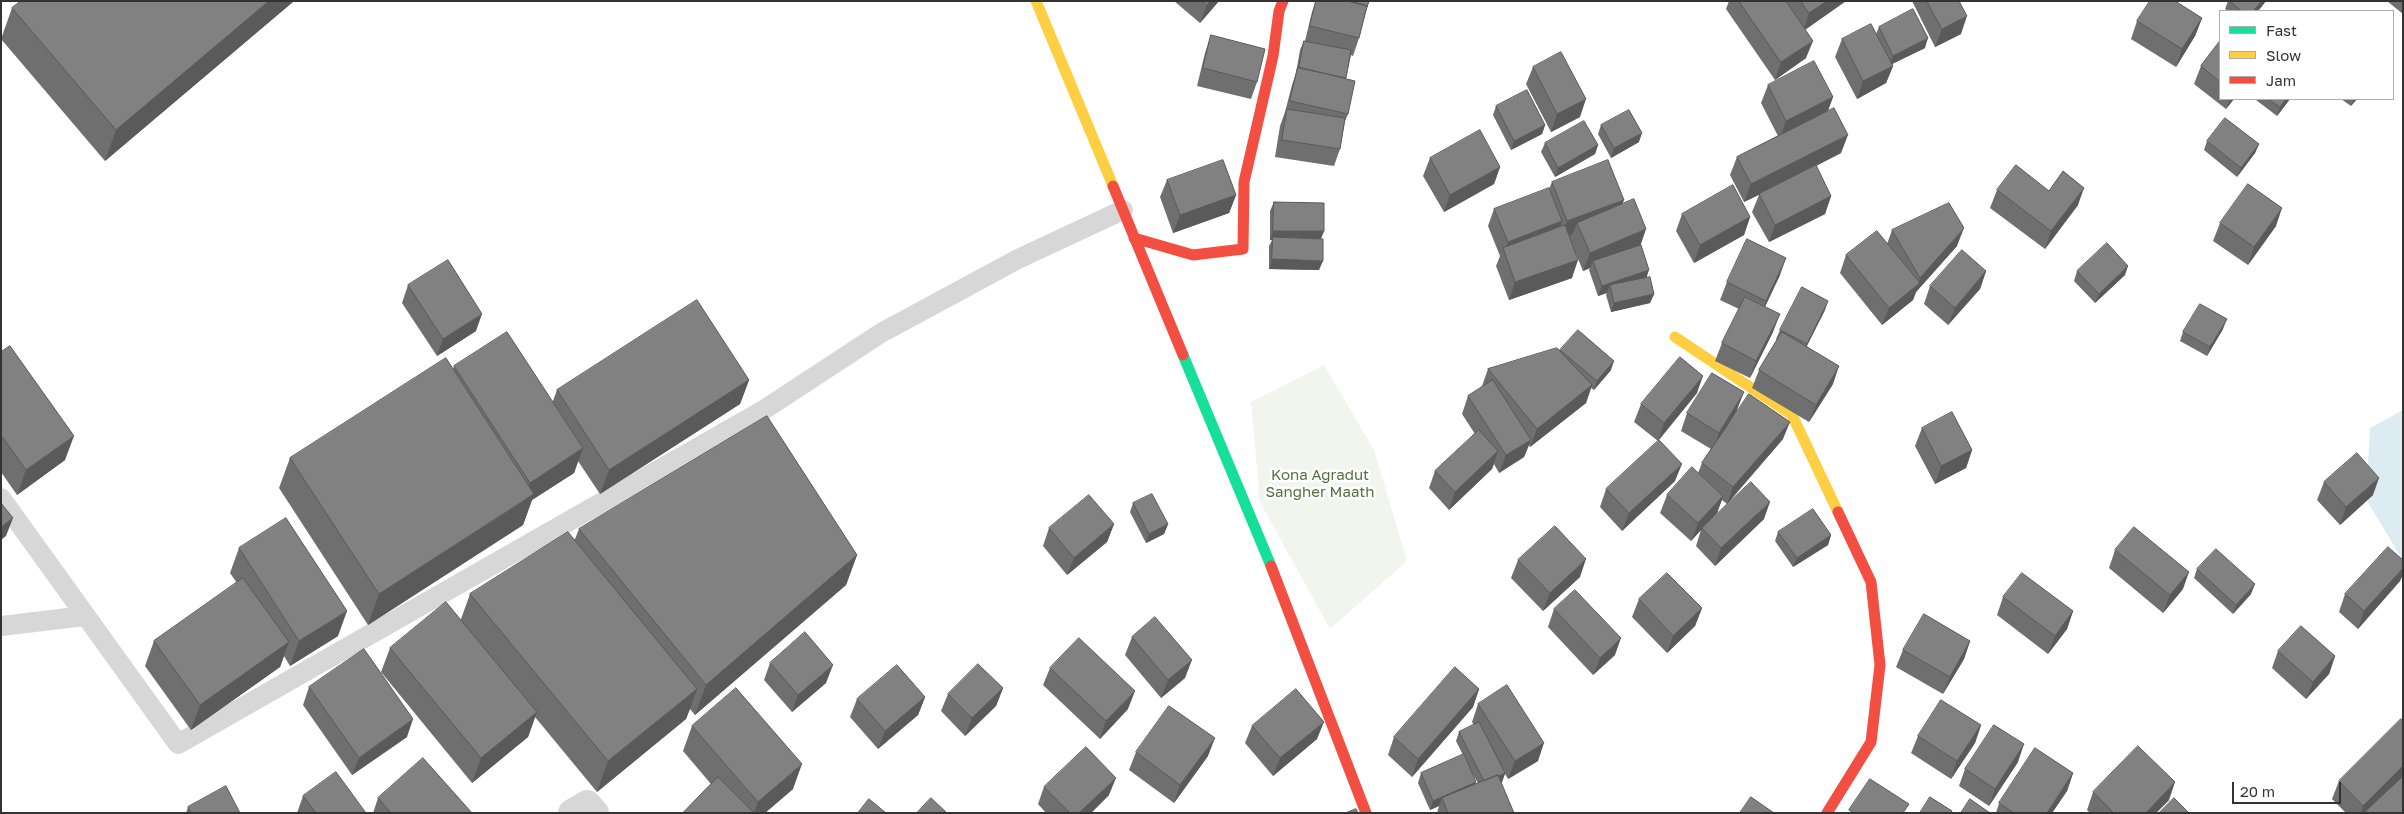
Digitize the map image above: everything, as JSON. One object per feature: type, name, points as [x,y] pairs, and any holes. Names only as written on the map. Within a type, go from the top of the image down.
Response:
[{"type":"street","points":[[1036,1],[1294,622],[1366,813]]},
{"type":"street","points":[[1134,238],[1193,255],[1243,249],[1244,182],[1283,1]]},
{"type":"street","points":[[1675,337],[1792,416],[1871,582],[1880,665],[1871,742],[1827,813]]},
{"type":"street","points":[[572,813],[587,804],[594,813]]},
{"type":"lane","points":[[1,498],[178,744],[762,411],[881,333],[1018,259],[1123,210]]},
{"type":"lane","points":[[1,626],[85,616]]},
{"type":"green space","name":"Kona Agradut Sangher Maath","points":[[1324,365],[1374,450],[1407,561],[1330,629],[1260,502],[1251,402]]},
{"type":"shaded area","points":[[2403,410],[2403,561],[2366,499],[2370,428]]},
{"type":"building","points":[[21,1],[269,1],[116,130],[12,8]]},
{"type":"building","points":[[1202,1],[1210,1],[1207,5]]},
{"type":"building","points":[[1316,1],[1347,1],[1367,6],[1359,38],[1310,26]]},
{"type":"building","points":[[1350,1],[1369,1],[1367,7]]},
{"type":"building","points":[[1739,1],[1786,1],[1813,41],[1781,62]]},
{"type":"building","points":[[1801,1],[1827,1],[1809,13]]},
{"type":"building","points":[[1927,1],[1959,1],[1967,16],[1942,29]]},
{"type":"building","points":[[2150,1],[2175,1],[2202,18],[2182,49],[2137,21]]},
{"type":"building","points":[[2230,1],[2262,1],[2254,10],[2241,10]]},
{"type":"building","points":[[1913,9],[1928,38],[1893,56],[1879,27]]},
{"type":"building","points":[[1871,24],[1893,66],[1863,81],[1842,39]]},
{"type":"building","points":[[1211,35],[1265,49],[1257,82],[1203,68]]},
{"type":"building","points":[[1304,41],[1351,50],[1346,78],[1299,68]]},
{"type":"building","points":[[2219,42],[2219,81],[2201,66]]},
{"type":"building","points":[[1561,52],[1586,99],[1557,114],[1533,67]]},
{"type":"building","points":[[1814,61],[1833,97],[1786,121],[1768,85]]},
{"type":"building","points":[[1298,67],[1355,81],[1348,114],[1290,101]]},
{"type":"building","points":[[1527,90],[1545,125],[1514,141],[1496,106]]},
{"type":"building","points":[[2270,100],[2285,100],[2280,107]]},
{"type":"building","points":[[1834,108],[1848,135],[1751,184],[1737,157]]},
{"type":"building","points":[[1287,109],[1345,118],[1340,149],[1282,140]]},
{"type":"building","points":[[1629,110],[1642,133],[1614,148],[1601,125]]},
{"type":"building","points":[[2225,118],[2259,144],[2241,168],[2207,141]]},
{"type":"building","points":[[1584,121],[1598,145],[1558,168],[1545,143]]},
{"type":"building","points":[[1480,130],[1500,167],[1450,195],[1430,158]]},
{"type":"building","points":[[1223,160],[1236,195],[1180,215],[1167,180]]},
{"type":"building","points":[[1608,160],[1624,200],[1567,221],[1552,182]]},
{"type":"building","points":[[1816,165],[1831,196],[1775,225],[1759,194]]},
{"type":"building","points":[[2016,165],[2049,191],[2063,171],[2084,188],[2051,231],[1997,190]]},
{"type":"building","points":[[2248,184],[2282,208],[2254,247],[2220,223]]},
{"type":"building","points":[[1733,185],[1750,217],[1700,245],[1682,214]]},
{"type":"building","points":[[1549,188],[1562,221],[1508,242],[1494,209]]},
{"type":"building","points":[[1634,199],[1646,229],[1590,253],[1577,223]]},
{"type":"building","points":[[1274,202],[1324,203],[1324,231],[1273,231]]},
{"type":"building","points":[[1949,203],[1964,228],[1920,278],[1892,230]]},
{"type":"building","points":[[1565,225],[1578,260],[1515,282],[1503,248]]},
{"type":"building","points":[[1877,231],[1920,283],[1889,308],[1846,255]]},
{"type":"building","points":[[1273,237],[1323,239],[1323,261],[1272,259]]},
{"type":"building","points":[[1747,239],[1786,258],[1766,301],[1727,282]]},
{"type":"building","points":[[2107,243],[2128,266],[2099,294],[2077,271]]},
{"type":"building","points":[[1641,245],[1649,270],[1602,286],[1593,261]]},
{"type":"building","points":[[1962,250],[1986,271],[1955,308],[1930,286]]},
{"type":"building","points":[[448,260],[482,314],[443,339],[408,285]]},
{"type":"building","points":[[1650,277],[1654,294],[1614,303],[1610,285]]},
{"type":"building","points":[[1802,287],[1828,301],[1807,344],[1780,330]]},
{"type":"building","points":[[1745,297],[1780,314],[1756,361],[1722,343]]},
{"type":"building","points":[[697,300],[749,380],[609,470],[557,390]]},
{"type":"building","points":[[2200,304],[2227,319],[2210,347],[2183,332]]},
{"type":"building","points":[[1578,330],[1614,361],[1597,381],[1560,350]]},
{"type":"building","points":[[507,332],[583,448],[530,483],[454,366]]},
{"type":"building","points":[[1782,332],[1839,366],[1816,405],[1759,370]]},
{"type":"building","points":[[10,346],[74,436],[26,470],[1,435],[1,352]]},
{"type":"building","points":[[1557,348],[1592,385],[1537,429],[1488,369]]},
{"type":"building","points":[[1680,357],[1703,376],[1664,423],[1641,404]]},
{"type":"building","points":[[446,358],[534,494],[379,594],[290,458]]},
{"type":"building","points":[[1712,373],[1744,392],[1719,433],[1687,413]]},
{"type":"building","points":[[1493,380],[1531,440],[1506,455],[1468,396]]},
{"type":"building","points":[[1749,394],[1790,422],[1733,487],[1702,463]]},
{"type":"building","points":[[1952,412],[1972,450],[1941,466],[1922,428]]},
{"type":"building","points":[[767,416],[857,555],[706,685],[579,529]]},
{"type":"building","points":[[1479,430],[1498,451],[1455,492],[1435,471]]},
{"type":"building","points":[[1659,440],[1682,464],[1629,513],[1606,489]]},
{"type":"building","points":[[2357,453],[2379,478],[2346,507],[2324,482]]},
{"type":"building","points":[[1692,467],[1723,496],[1698,523],[1667,495]]},
{"type":"building","points":[[1751,482],[1770,502],[1721,548],[1702,528]]},
{"type":"building","points":[[1152,494],[1168,524],[1149,534],[1133,503]]},
{"type":"building","points":[[1089,495],[1114,524],[1074,558],[1049,528]]},
{"type":"building","points":[[1,503],[13,518],[1,527]]},
{"type":"building","points":[[1813,509],[1831,535],[1797,558],[1778,532]]},
{"type":"building","points":[[286,518],[347,611],[299,641],[239,548]]},
{"type":"building","points":[[1555,526],[1586,559],[1550,593],[1518,560]]},
{"type":"building","points":[[2134,527],[2189,572],[2170,595],[2115,550]]},
{"type":"building","points":[[568,532],[697,689],[608,761],[470,594]]},
{"type":"building","points":[[2388,547],[2403,560],[2403,568],[2364,611],[2345,594]]},
{"type":"building","points":[[2216,549],[2255,584],[2236,605],[2197,569]]},
{"type":"building","points":[[1667,573],[1702,608],[1673,636],[1639,599]]},
{"type":"building","points":[[2022,573],[2073,611],[2055,636],[2003,597]]},
{"type":"building","points":[[243,578],[289,642],[200,705],[154,641]]},
{"type":"building","points":[[1575,590],[1621,638],[1600,658],[1554,609]]},
{"type":"building","points":[[446,602],[537,712],[481,758],[390,648]]},
{"type":"building","points":[[1924,614],[1970,641],[1950,677],[1903,650]]},
{"type":"building","points":[[1155,617],[1192,660],[1168,680],[1132,637]]},
{"type":"building","points":[[2301,626],[2335,656],[2313,682],[2278,651]]},
{"type":"building","points":[[805,632],[833,665],[798,695],[770,663]]},
{"type":"building","points":[[1079,638],[1135,691],[1106,721],[1050,668]]},
{"type":"building","points":[[364,649],[413,719],[359,758],[309,687]]},
{"type":"building","points":[[978,664],[1003,688],[972,718],[948,694]]},
{"type":"building","points":[[897,665],[925,697],[885,731],[857,699]]},
{"type":"building","points":[[1455,667],[1479,689],[1418,759],[1394,737]]},
{"type":"building","points":[[1507,685],[1544,743],[1515,761],[1478,704]]},
{"type":"building","points":[[736,688],[802,764],[758,802],[692,726]]},
{"type":"building","points":[[1296,689],[1324,722],[1280,758],[1252,726]]},
{"type":"building","points":[[1941,700],[1981,725],[1957,761],[1918,736]]},
{"type":"building","points":[[1169,706],[1215,738],[1180,785],[1136,752]]},
{"type":"building","points":[[2401,719],[2403,721],[2403,766],[2363,806],[2339,781]]},
{"type":"building","points":[[1479,722],[1505,773],[1484,781],[1459,732]]},
{"type":"building","points":[[1994,725],[2024,744],[1995,789],[1965,769]]},
{"type":"building","points":[[2138,746],[2175,782],[2146,813],[2114,813],[2093,792]]},
{"type":"building","points":[[1086,747],[1116,778],[1079,813],[1070,813],[1044,787]]},
{"type":"building","points":[[2035,748],[2073,773],[2047,813],[2014,813],[1999,803]]},
{"type":"building","points":[[1464,754],[1476,782],[1433,801],[1421,773]]},
{"type":"building","points":[[423,758],[472,813],[391,813],[378,798]]},
{"type":"building","points":[[336,772],[366,813],[316,813],[303,796]]},
{"type":"building","points":[[1498,775],[1514,813],[1448,813],[1442,798]]},
{"type":"building","points":[[718,777],[754,813],[683,813]]},
{"type":"building","points":[[2403,777],[2403,813],[2367,813],[2366,811]]},
{"type":"building","points":[[1870,779],[1909,804],[1903,813],[1853,813],[1849,810]]},
{"type":"building","points":[[226,786],[240,813],[191,813],[188,807]]},
{"type":"building","points":[[1751,797],[1774,813],[1740,813]]},
{"type":"building","points":[[1930,797],[1952,811],[1951,813],[1920,813]]},
{"type":"building","points":[[931,798],[947,813],[917,813]]},
{"type":"building","points":[[2174,798],[2189,813],[2159,813]]},
{"type":"building","points":[[869,799],[886,813],[858,813]]},
{"type":"building","points":[[1970,799],[1990,813],[1961,813]]},
{"type":"building","points":[[1356,809],[1358,813],[1346,813]]},
{"type":"traffic: fast","points":[[1183,355],[1271,566]]},
{"type":"traffic: slow","points":[[1036,1],[1113,186]]},
{"type":"traffic: slow","points":[[1675,337],[1792,415],[1838,512]]},
{"type":"traffic: jam","points":[[1134,238],[1193,255],[1243,249],[1244,182],[1273,56],[1279,11],[1283,1]]},
{"type":"traffic: jam","points":[[1113,186],[1183,355]]},
{"type":"traffic: jam","points":[[1827,813],[1871,742],[1880,665],[1871,582],[1838,512]]},
{"type":"traffic: jam","points":[[1271,566],[1366,813]]}]
